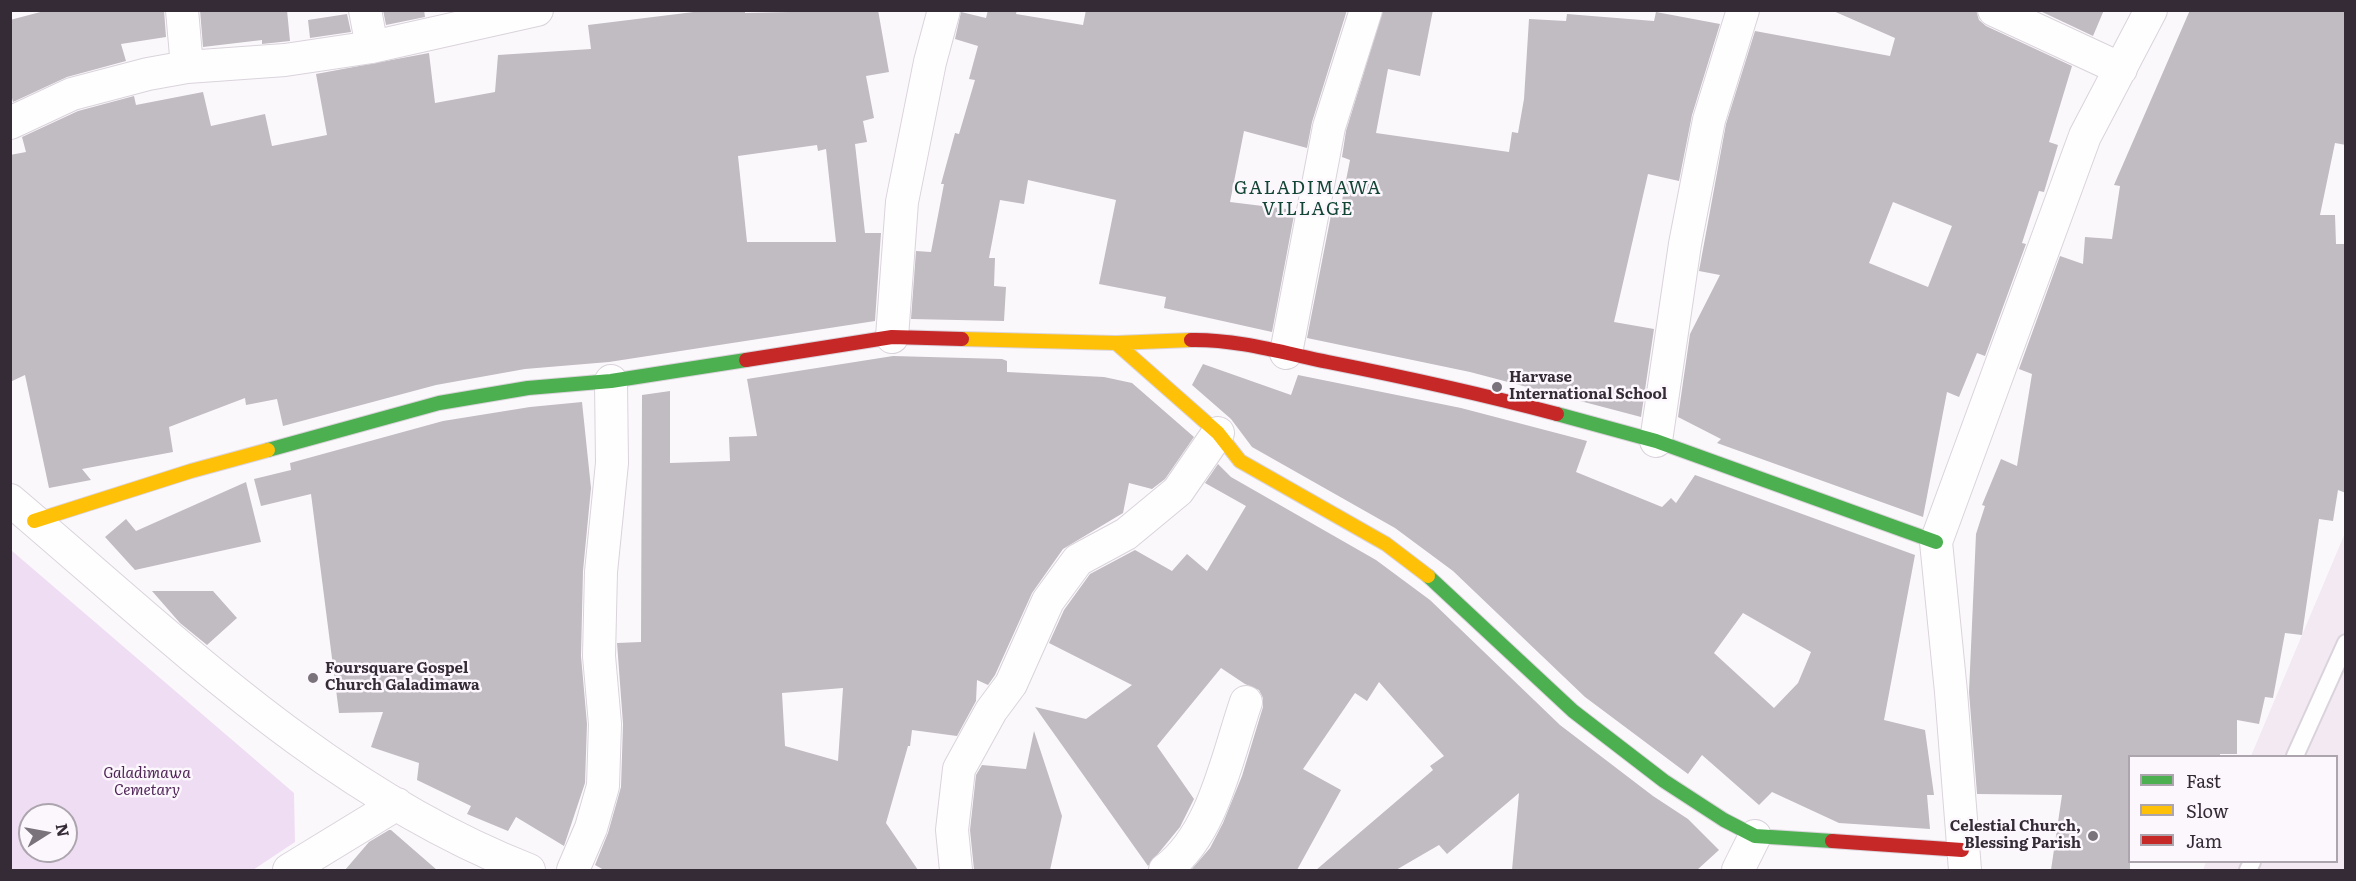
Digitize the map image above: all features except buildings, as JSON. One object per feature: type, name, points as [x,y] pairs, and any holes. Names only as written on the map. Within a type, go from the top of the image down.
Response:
[{"type":"street","points":[[182,10],[187,67]]},
{"type":"street","points":[[365,10],[372,47]]},
{"type":"street","points":[[10,123],[72,94],[148,74],[187,67],[285,60],[372,47],[537,10]]},
{"type":"street","points":[[892,337],[902,202],[930,62],[944,10]]},
{"type":"street","points":[[1286,352],[1329,127],[1366,10]]},
{"type":"street","points":[[1656,441],[1684,244],[1709,120],[1743,10]]},
{"type":"street","points":[[1994,10],[2121,69]]},
{"type":"street","points":[[1116,343],[1218,433],[1240,461],[1386,543],[1442,586],[1574,711],[1664,781],[1755,836],[1964,860],[1936,542],[2085,136],[2151,10]]},
{"type":"street","points":[[34,520],[190,471],[439,403],[528,388],[611,381],[892,337],[1116,343],[1205,340],[1286,352],[1465,390],[1656,441],[1936,542]]},
{"type":"street","points":[[573,870],[591,828],[603,786],[605,724],[599,656],[601,572],[612,463],[611,381]]},
{"type":"street","points":[[956,870],[952,830],[959,769],[991,711],[1011,684],[1048,601],[1078,560],[1126,534],[1178,491],[1218,433]]},
{"type":"street","points":[[10,500],[146,619],[273,722],[354,779],[397,804],[488,855],[529,870]]},
{"type":"street","points":[[1165,870],[1180,860],[1201,829],[1246,702]]},
{"type":"street","points":[[289,870],[397,804]]},
{"type":"street","points":[[1738,870],[1755,836]]},
{"type":"lane","points":[[2295,755],[2346,643]]},
{"type":"shaded area","points":[[2345,533],[2345,870],[2203,870],[2206,863],[2338,863],[2338,755],[2251,755]]},
{"type":"green space","name":"Galadimawa Cemetary","points":[[11,550],[294,793],[295,842],[253,870],[11,870]]},
{"type":"traffic: fast","points":[[268,450],[439,403],[528,388],[611,381],[746,360]]},
{"type":"traffic: fast","points":[[1557,414],[1656,441],[1936,542]]},
{"type":"traffic: fast","points":[[1428,576],[1573,711],[1664,781],[1724,820],[1755,836],[1832,841]]},
{"type":"traffic: slow","points":[[962,339],[1116,343],[1191,340]]},
{"type":"traffic: slow","points":[[1116,343],[1218,433],[1240,461],[1386,544],[1428,576]]},
{"type":"traffic: slow","points":[[34,521],[191,471],[268,450]]},
{"type":"traffic: jam","points":[[746,360],[892,337],[962,339]]},
{"type":"traffic: jam","points":[[1191,340],[1260,347],[1442,386],[1557,414]]},
{"type":"traffic: jam","points":[[1832,841],[1962,850]]},
{"type":"place","name":"Harvase International School","points":[[1497,387]]},
{"type":"place","name":"Foursquare Gospel Church Galadimawa","points":[[313,678]]},
{"type":"place","name":"Celestial Church, Blessing Parish","points":[[2093,836]]},
{"type":"district","name":"GALADIMAWA VILLAGE","points":[[1308,199]]}]
